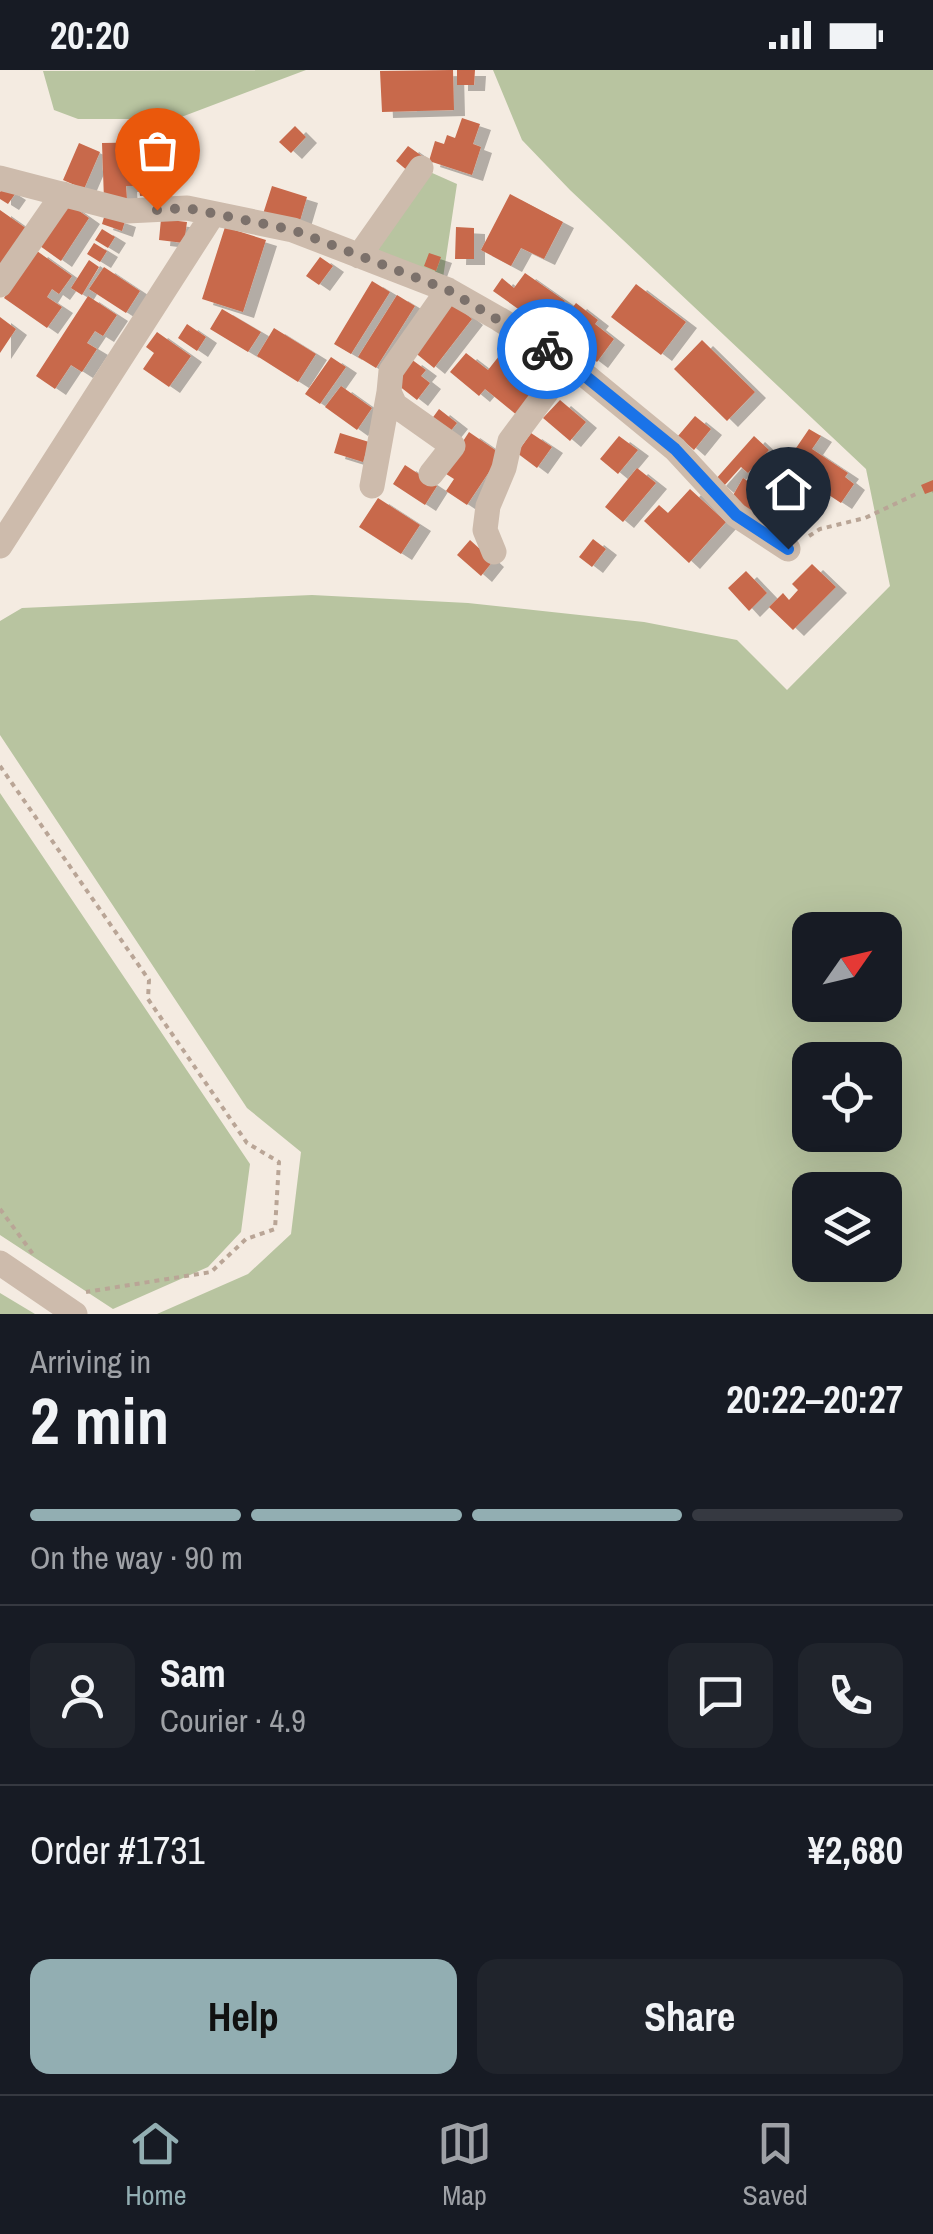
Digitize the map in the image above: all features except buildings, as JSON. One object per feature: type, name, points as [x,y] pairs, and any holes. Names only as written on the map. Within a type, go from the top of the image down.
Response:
[{"type":"street","points":[[359,256],[421,168]]},
{"type":"street","points":[[0,178],[127,211],[187,208],[293,230],[448,290],[568,362],[675,449],[736,515],[788,549]]},
{"type":"street","points":[[0,285],[62,194]]},
{"type":"street","points":[[0,546],[213,214]]},
{"type":"street","points":[[372,486],[391,371],[448,290]]},
{"type":"street","points":[[494,552],[485,530],[488,506],[510,441],[568,362]]},
{"type":"street","points":[[389,392],[395,405],[453,446],[431,474]]},
{"type":"street","points":[[0,1263],[78,1303]]},
{"type":"path","points":[[788,549],[820,529],[866,518],[916,494]]},
{"type":"path","points":[[0,766],[149,980],[148,999],[247,1143],[279,1162],[275,1229],[246,1239],[212,1272],[78,1303]]},
{"type":"path","points":[[0,1210],[42,1267]]},
{"type":"green space","points":[[306,70],[176,119],[78,119],[54,110],[43,71]]},
{"type":"green space","points":[[493,70],[933,70],[933,1314],[157,1314],[248,1274],[291,1234],[301,1152],[247,1108],[0,735],[0,621],[22,608],[312,595],[468,603],[644,622],[737,640],[787,690],[890,586],[866,469],[522,140]]},
{"type":"green space","points":[[430,172],[457,184],[443,278],[373,256]]},
{"type":"green space","points":[[0,793],[250,1164],[241,1232],[208,1267],[113,1309],[0,1235]]},
{"type":"green space","points":[[0,1293],[35,1314],[0,1314]]},
{"type":"way so far","points":[[157,210],[187,208],[293,230],[448,290],[547,349]]},
{"type":"route","points":[[547,349],[675,449],[736,515],[788,549]]}]
